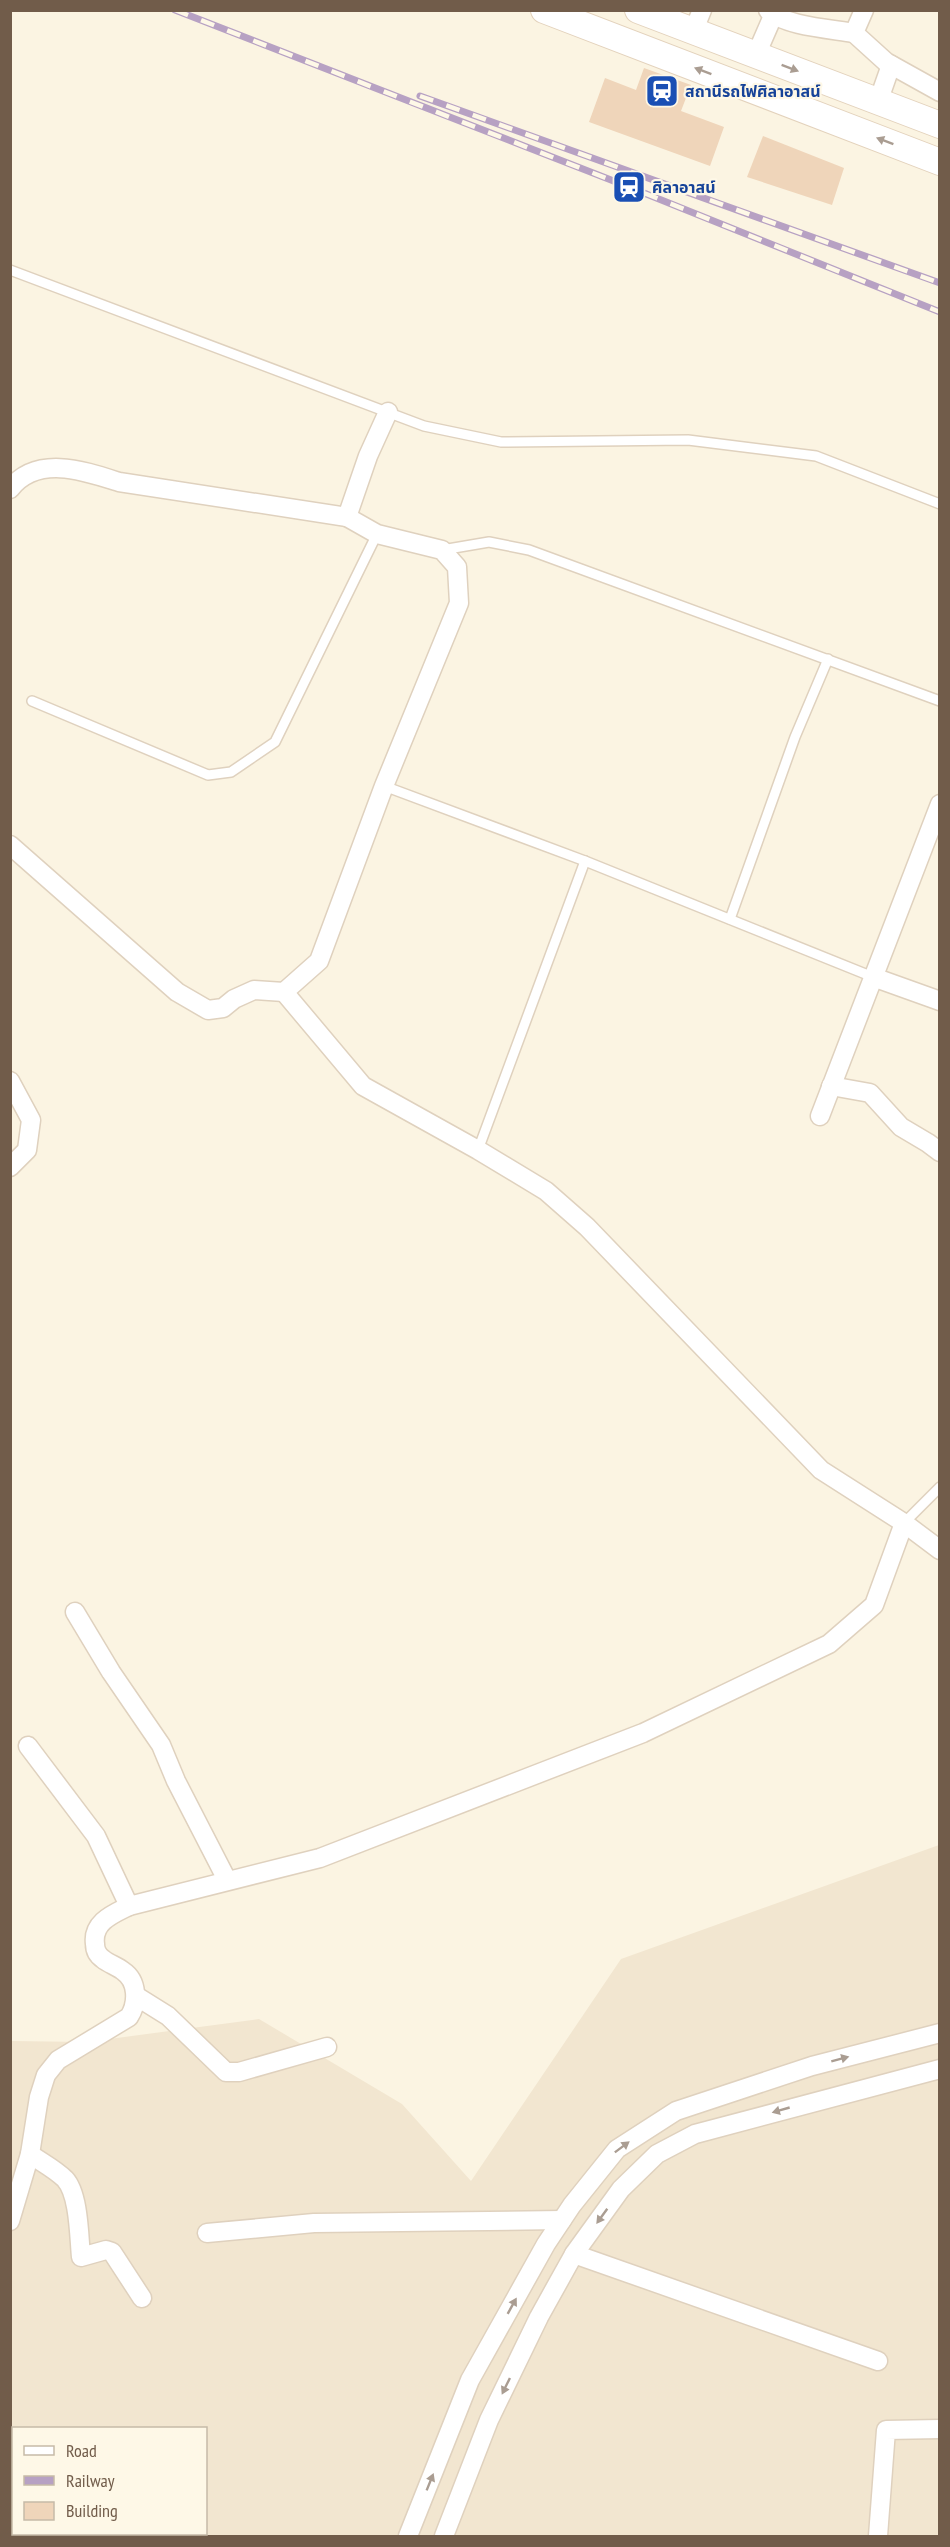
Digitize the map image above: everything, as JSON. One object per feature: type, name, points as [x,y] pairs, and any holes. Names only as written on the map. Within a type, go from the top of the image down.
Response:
[{"type":"main road","points":[[544,10],[939,162]]},
{"type":"main road","points":[[638,10],[698,21],[756,55],[939,125]]},
{"type":"street","points":[[854,33],[864,10]]},
{"type":"street","points":[[756,55],[771,13],[854,33],[891,65],[939,92]]},
{"type":"street","points":[[878,102],[891,65]]},
{"type":"street","points":[[346,517],[368,456],[388,412]]},
{"type":"street","points":[[10,489],[38,469],[61,468],[87,472],[119,482],[346,517],[377,534],[442,550],[457,567],[459,603],[384,786],[319,961],[284,992],[254,990],[234,999],[223,1008],[208,1010],[177,992],[10,845]]},
{"type":"street","points":[[820,1116],[939,804]]},
{"type":"street","points":[[873,977],[939,1001]]},
{"type":"street","points":[[284,992],[363,1086],[546,1191],[587,1227],[821,1470],[904,1523],[939,1550]]},
{"type":"street","points":[[10,1081],[31,1120],[27,1150],[10,1167]]},
{"type":"street","points":[[831,1086],[870,1093],[901,1127],[939,1152]]},
{"type":"street","points":[[10,2221],[30,2154],[39,2097],[46,2075],[58,2060],[129,2017],[135,2008],[136,1996],[129,1976],[101,1958],[95,1951],[96,1928],[102,1921],[129,1906],[320,1858],[643,1733],[829,1644],[874,1605],[904,1523]]},
{"type":"street","points":[[75,1612],[111,1672],[161,1745],[176,1781],[227,1880]]},
{"type":"street","points":[[28,1746],[96,1836],[129,1906]]},
{"type":"street","points":[[136,1996],[168,2016],[226,2072],[239,2072],[327,2047]]},
{"type":"street","points":[[408,2536],[470,2380],[546,2244],[617,2149],[676,2110],[812,2067],[939,2033]]},
{"type":"street","points":[[812,2067],[820,2099]]},
{"type":"street","points":[[444,2536],[489,2421],[539,2317],[574,2254],[621,2189],[657,2154],[695,2134],[939,2069]]},
{"type":"street","points":[[30,2154],[64,2178],[70,2186],[75,2202],[81,2257],[106,2250],[112,2252],[142,2298]]},
{"type":"street","points":[[207,2233],[314,2223],[562,2220]]},
{"type":"street","points":[[574,2254],[878,2361]]},
{"type":"street","points":[[878,2536],[886,2430],[939,2429]]},
{"type":"lane","points":[[10,270],[424,426],[501,442],[688,440],[816,456],[939,504]]},
{"type":"lane","points":[[32,701],[208,775],[231,772],[275,742],[377,534]]},
{"type":"lane","points":[[442,550],[489,542],[529,550],[939,701]]},
{"type":"lane","points":[[730,918],[795,737],[828,659]]},
{"type":"lane","points":[[384,786],[585,861],[873,977]]},
{"type":"lane","points":[[478,1150],[585,861]]},
{"type":"lane","points":[[904,1523],[939,1487]]},
{"type":"shaded area","points":[[939,1845],[939,2536],[11,2536],[11,2041],[87,2042],[259,2019],[402,2104],[471,2181],[621,1959]]},
{"type":"building","name":"สถานีรถไฟศิลาอาสน์","points":[[644,68],[691,85],[681,111],[724,127],[710,166],[589,122],[605,78],[636,90]]},
{"type":"building","points":[[763,136],[844,168],[832,205],[747,177]]},
{"type":"railway","points":[[175,10],[629,187],[940,312]]},
{"type":"railway","points":[[420,96],[940,283]]},
{"type":"place","name":"สถานีรถไฟศิลาอาสน์","points":[[662,91]]},
{"type":"place","name":"ศิลาอาสน์","points":[[629,187]]}]
